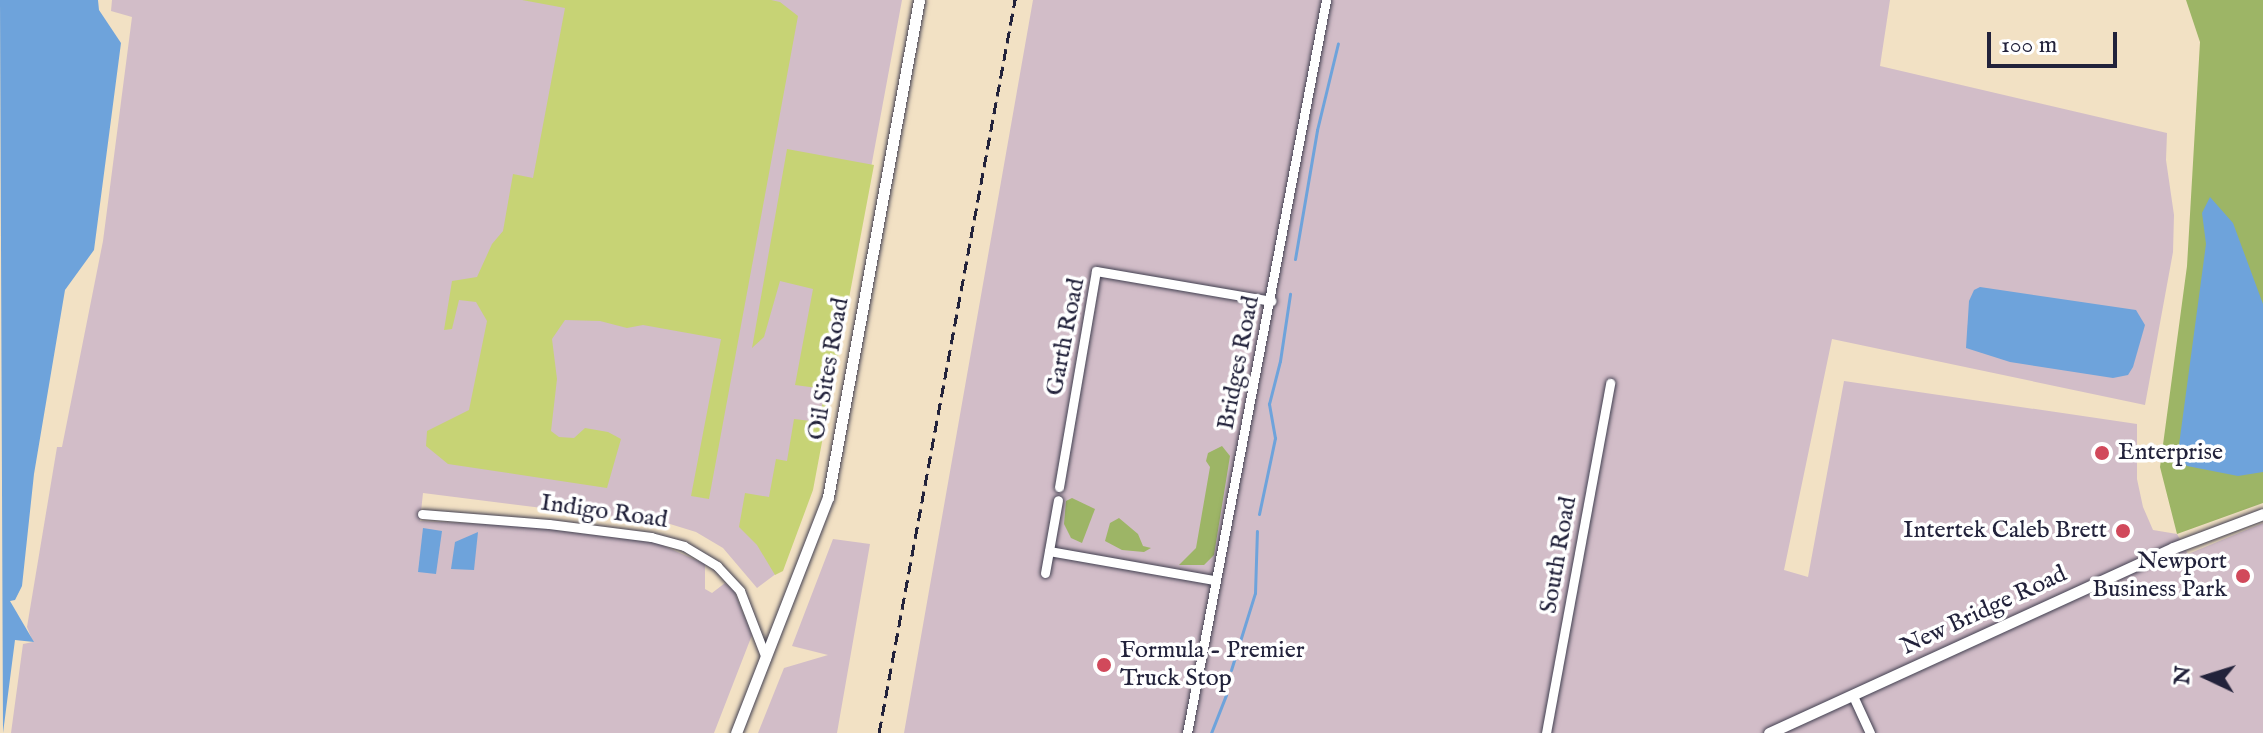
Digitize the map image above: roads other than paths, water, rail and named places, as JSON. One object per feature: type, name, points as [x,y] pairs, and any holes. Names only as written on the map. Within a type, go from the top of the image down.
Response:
[{"type":"street","name":"Oil Sites Road","points":[[736,733],[828,497],[919,0]]},
{"type":"street","name":"Bridges Road","points":[[1187,733],[1326,0]]},
{"type":"street","name":"Garth Road","points":[[1059,487],[1096,271],[1271,301]]},
{"type":"street","name":"South Road","points":[[1546,733],[1610,383]]},
{"type":"street","points":[[1045,573],[1058,500]]},
{"type":"street","name":"Indigo Road","points":[[422,514],[549,524],[651,537],[684,546],[717,566],[740,591],[766,658]]},
{"type":"street","name":"New Bridge Road","points":[[1769,733],[2173,548],[2263,514]]},
{"type":"street","points":[[1049,551],[1214,580]]},
{"type":"street","points":[[1853,696],[1870,733]]},
{"type":"water","points":[[0,0],[98,0],[99,10],[121,43],[94,250],[65,290],[34,474],[22,586],[15,600],[10,601],[34,642],[15,640],[3,733]]},
{"type":"water","points":[[2210,197],[2233,223],[2263,304],[2263,472],[2238,476],[2187,466],[2180,457],[2179,445],[2206,244],[2202,213]]},
{"type":"water","points":[[1980,287],[2136,310],[2145,325],[2133,367],[2128,375],[2113,378],[2010,362],[1966,348],[1969,301],[1974,290]]},
{"type":"water","points":[[423,528],[442,531],[436,574],[418,572]]},
{"type":"water","points":[[478,532],[474,570],[451,569],[455,542]]},
{"type":"waterway","points":[[1295,259],[1317,130],[1338,43]]},
{"type":"waterway","points":[[1259,514],[1275,438],[1269,404],[1280,361],[1290,294]]},
{"type":"waterway","points":[[1231,670],[1255,593],[1257,531]]},
{"type":"waterway","points":[[1211,733],[1226,695]]},
{"type":"railway","points":[[879,733],[1015,0]]},
{"type":"place","name":"Enterprise","points":[[2102,453]]},
{"type":"place","name":"Intertek Caleb Brett","points":[[2123,531]]},
{"type":"place","name":"Newport Business Park","points":[[2243,576]]},
{"type":"place","name":"Formula - Premier Truck Stop","points":[[1104,665]]}]
